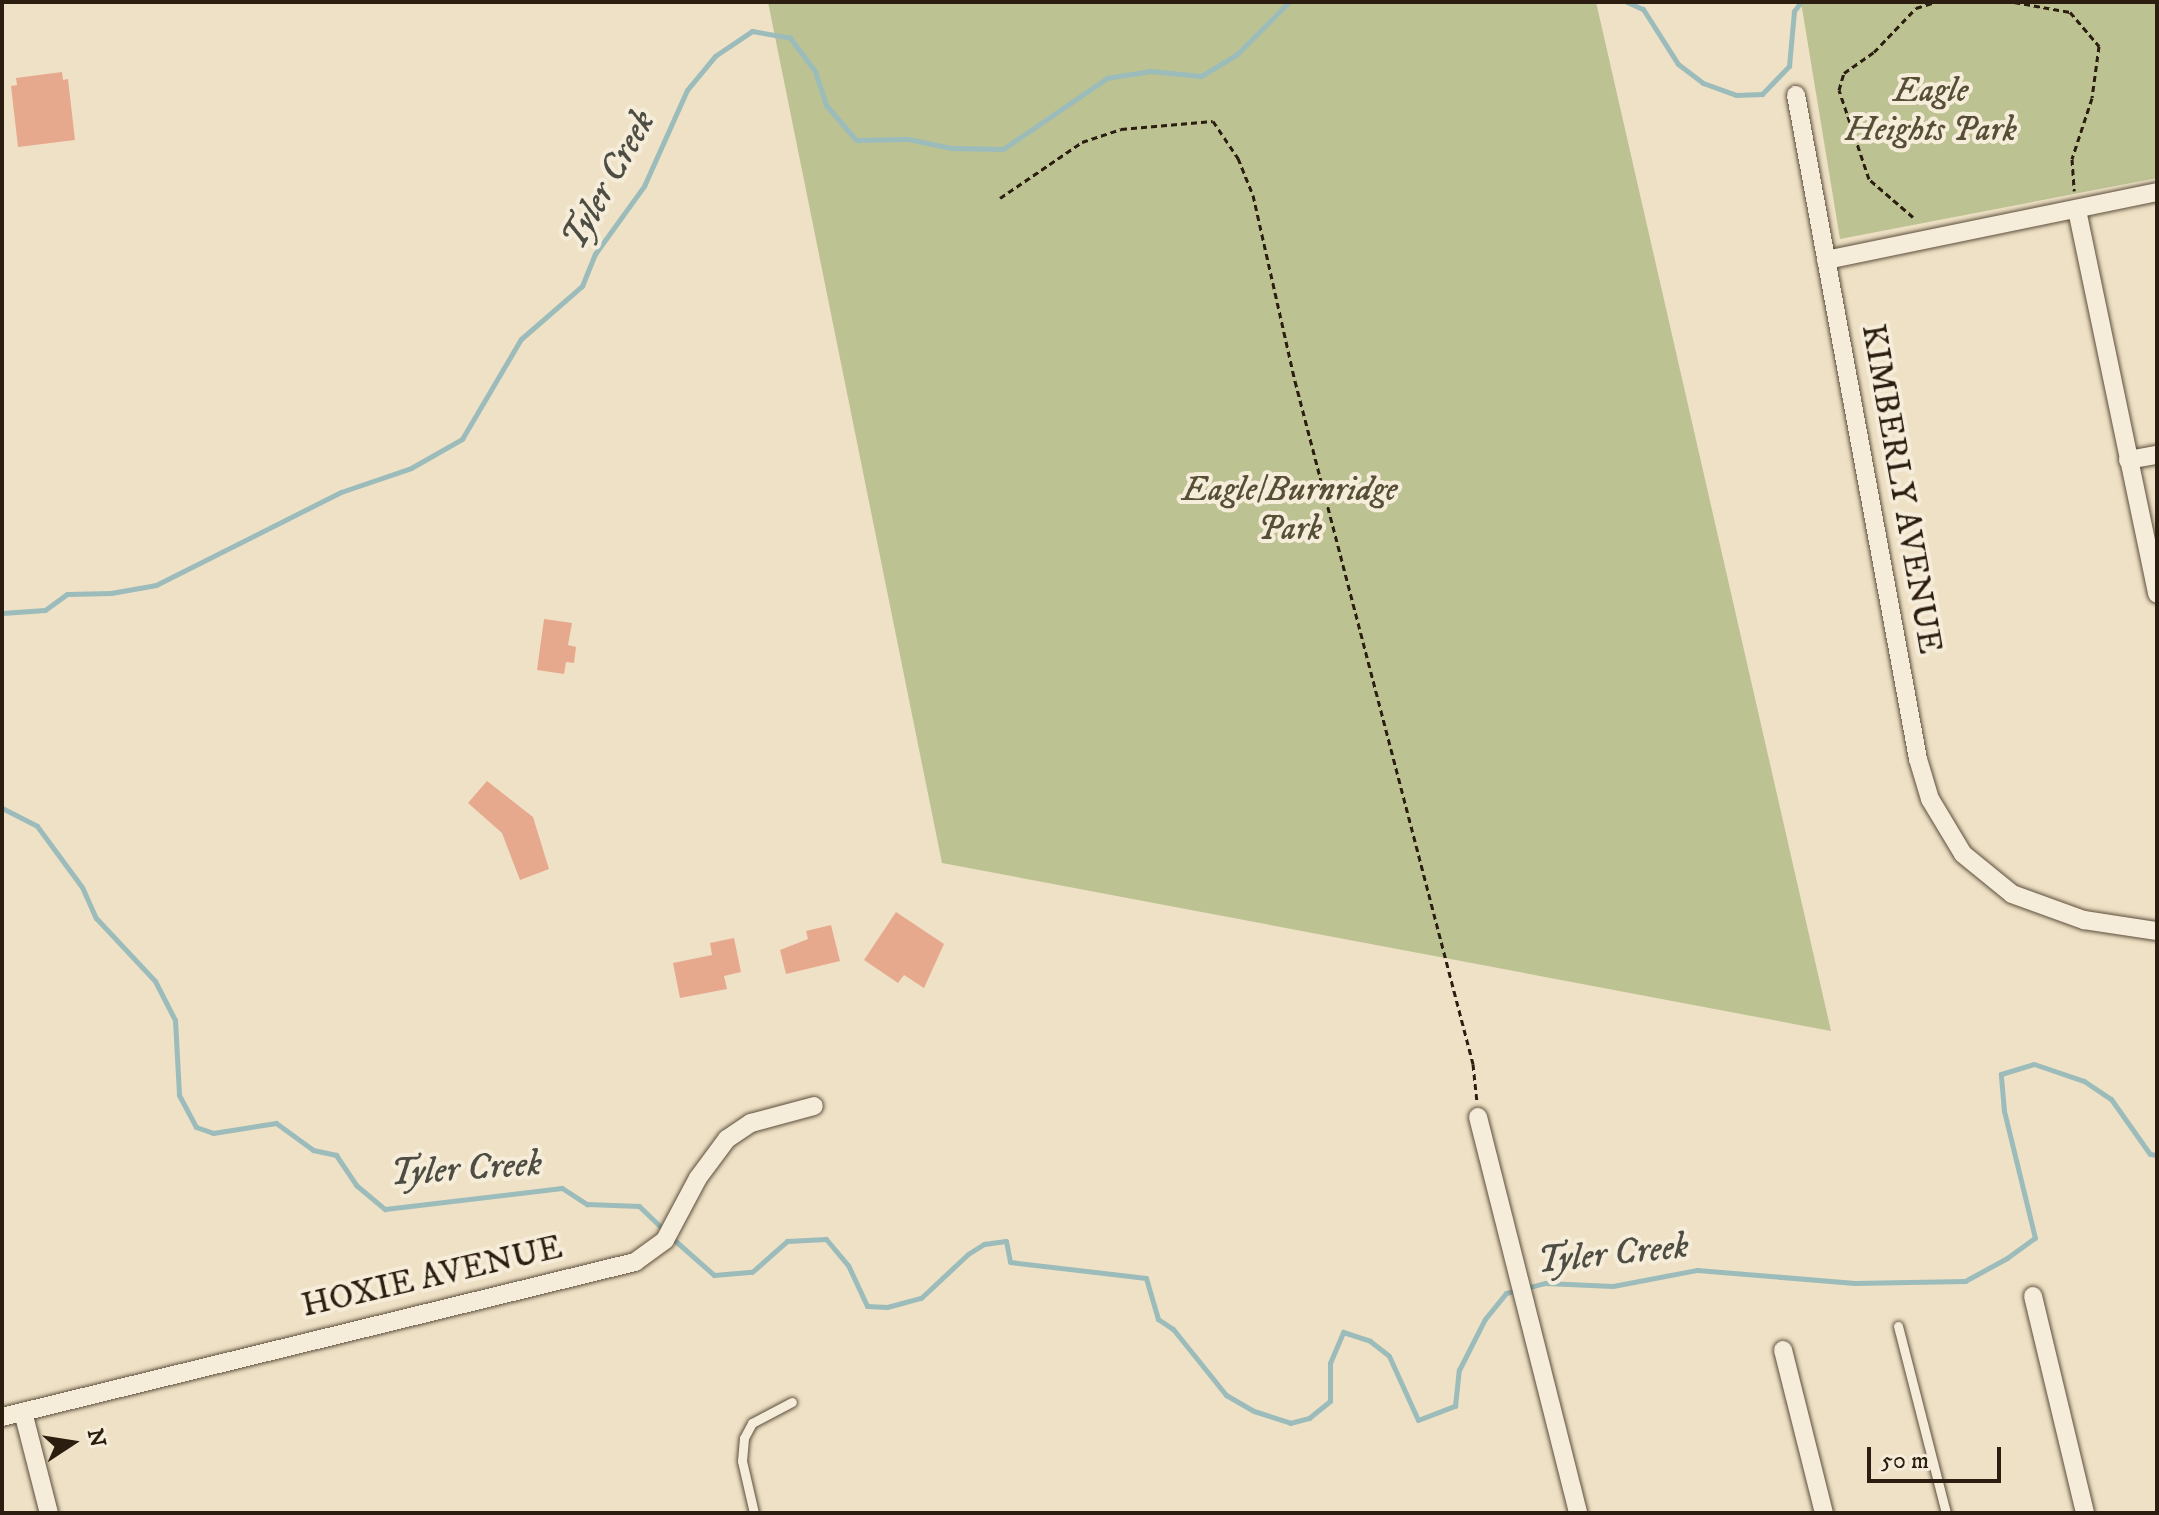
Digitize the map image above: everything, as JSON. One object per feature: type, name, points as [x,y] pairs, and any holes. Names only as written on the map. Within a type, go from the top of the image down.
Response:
[{"type":"street","name":"KIMBERLY AVENUE","points":[[1796,95],[1918,759],[1945,829],[1987,876],[2035,906],[2157,931]]},
{"type":"street","points":[[1826,260],[2075,201],[2157,192]]},
{"type":"street","points":[[2075,201],[2157,594]]},
{"type":"street","points":[[2128,460],[2157,455]]},
{"type":"street","name":"HOXIE AVENUE","points":[[2,1417],[635,1262],[658,1247],[727,1139],[751,1123],[814,1106]]},
{"type":"street","points":[[1478,1117],[1578,1513]]},
{"type":"street","points":[[2033,1296],[2085,1513]]},
{"type":"street","points":[[1783,1350],[1824,1513]]},
{"type":"street","points":[[23,1412],[49,1513]]},
{"type":"lane","points":[[1898,1326],[1946,1513]]},
{"type":"lane","points":[[754,1513],[742,1461],[744,1438],[752,1423],[792,1402]]},
{"type":"path","points":[[1913,217],[1869,179],[1839,90],[1844,73],[1874,52],[1916,8],[1936,2]]},
{"type":"path","points":[[2014,2],[2070,12],[2099,46],[2092,98],[2072,159],[2075,201]]},
{"type":"path","points":[[1000,198],[1082,142],[1121,129],[1213,121],[1238,158],[1253,195],[1295,381],[1473,1064],[1478,1117]]},
{"type":"green space","name":"Eagle/Burnridge Park","points":[[768,2],[1596,2],[1831,1031],[942,863]]},
{"type":"green space","name":"Eagle Heights Park","points":[[1801,2],[2157,2],[2157,178],[1840,239]]},
{"type":"building","points":[[62,72],[63,80],[68,79],[75,140],[18,147],[11,86],[17,85],[16,78]]},
{"type":"building","points":[[544,619],[572,623],[568,645],[576,647],[574,663],[566,662],[564,674],[537,670]]},
{"type":"building","points":[[487,781],[533,817],[549,869],[520,880],[502,833],[468,803]]},
{"type":"building","points":[[896,912],[944,944],[924,988],[904,975],[898,983],[864,960]]},
{"type":"building","points":[[831,925],[840,961],[786,974],[780,950],[808,939],[806,931]]},
{"type":"building","points":[[734,938],[741,972],[724,976],[727,989],[680,998],[673,963],[712,955],[710,943]]},
{"type":"waterway","name":"Tyler Creek","points":[[2,613],[45,610],[67,594],[111,593],[156,585],[341,492],[411,468],[462,439],[521,339],[582,286],[595,254],[644,186],[687,90],[715,56],[752,31],[790,38],[815,71],[826,105],[856,140],[908,139],[951,148],[1003,149],[1107,78],[1150,71],[1201,76],[1236,55],[1289,2]]},
{"type":"waterway","name":"Tyler Creek","points":[[1627,2],[1643,9],[1678,64],[1703,83],[1736,95],[1762,94],[1789,66],[1794,11],[1801,2]]},
{"type":"waterway","name":"Tyler Creek","points":[[2,808],[37,826],[82,887],[96,918],[155,981],[175,1020],[179,1095],[196,1127],[213,1133],[276,1123],[313,1150],[336,1155],[356,1185],[385,1209],[562,1188],[587,1204],[639,1206],[665,1231]]},
{"type":"waterway","name":"Tyler Creek","points":[[672,1238],[714,1275],[752,1272],[787,1241],[826,1239],[848,1265],[867,1306],[887,1307],[921,1298],[968,1254],[984,1244],[1006,1241],[1010,1262],[1146,1278],[1158,1319],[1173,1329],[1226,1395],[1254,1411],[1290,1423],[1309,1418],[1330,1401],[1330,1363],[1343,1332],[1370,1341],[1389,1356],[1418,1420],[1455,1406],[1459,1370],[1485,1319],[1506,1293],[1545,1283],[1613,1286],[1697,1270],[1854,1283],[1965,1281],[2007,1258],[2035,1238],[2004,1111],[2001,1074],[2034,1064],[2084,1081],[2111,1099],[2150,1154],[2157,1155]]}]
